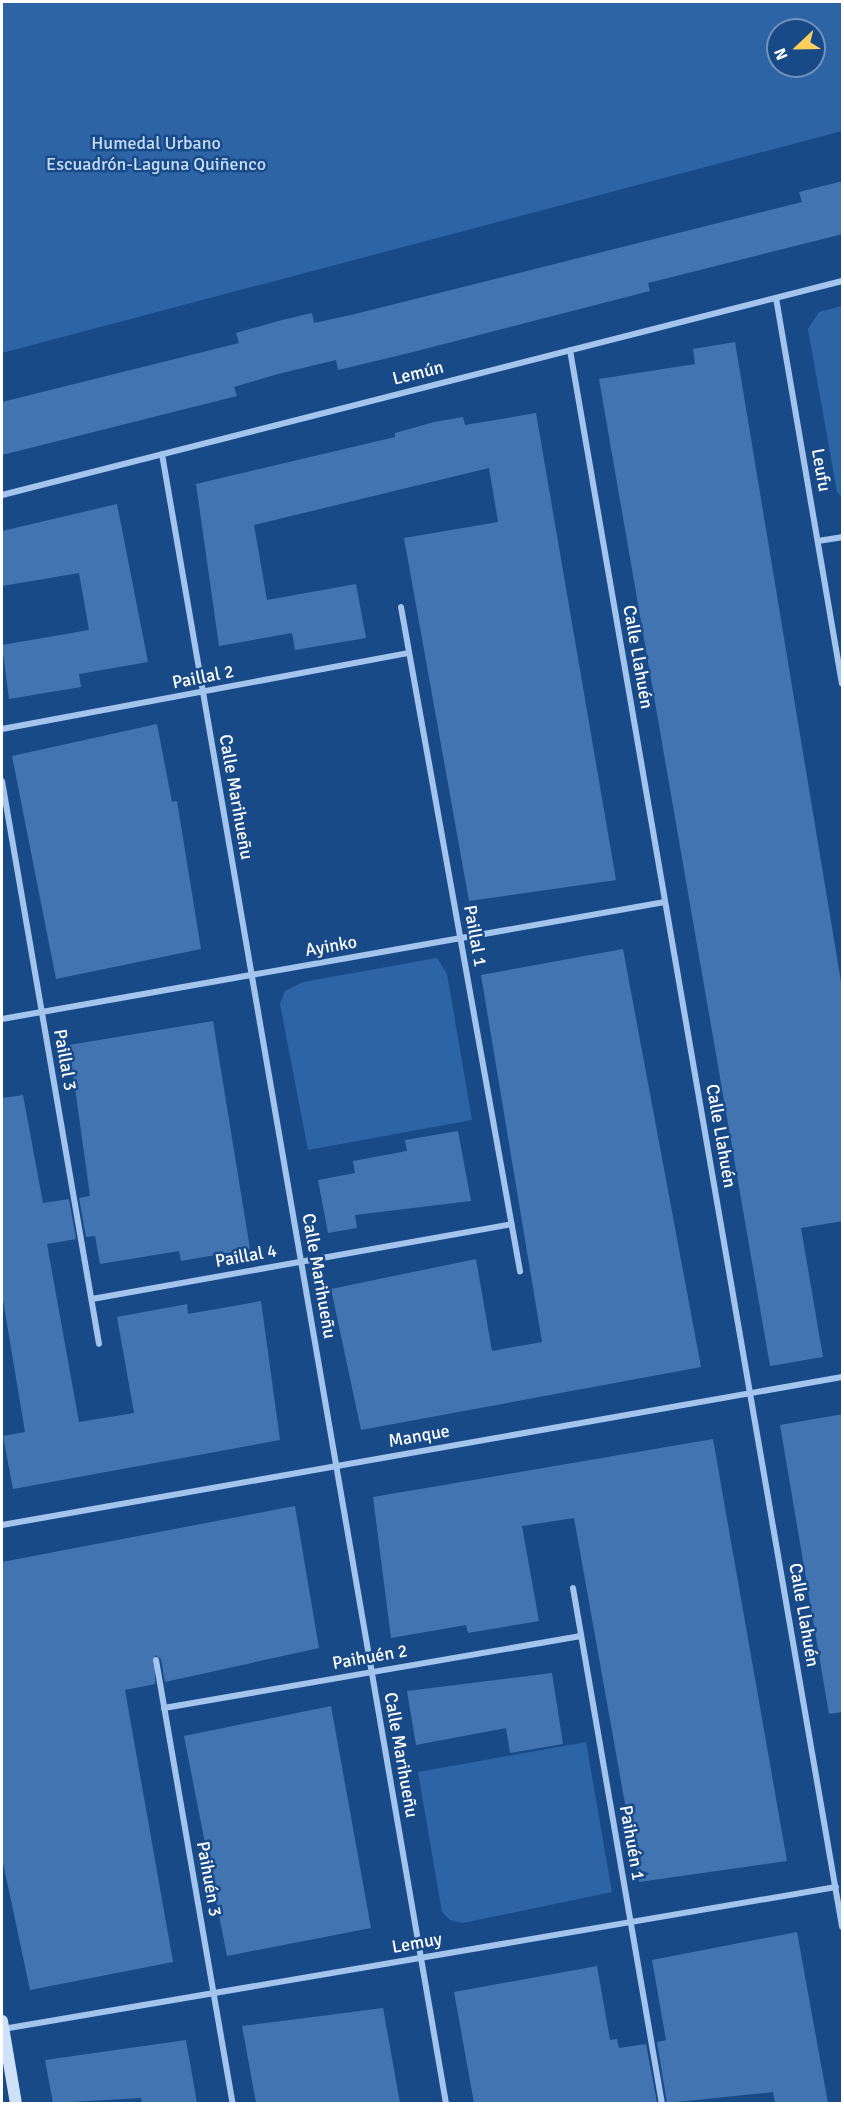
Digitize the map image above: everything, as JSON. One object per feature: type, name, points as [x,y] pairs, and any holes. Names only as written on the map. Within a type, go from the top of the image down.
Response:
[{"type":"street","name":"Lemún","points":[[2,495],[843,281]]},
{"type":"street","name":"Leufu","points":[[776,298],[843,683]]},
{"type":"street","name":"Calle Llahuén","points":[[570,350],[843,1927]]},
{"type":"street","name":"Calle Marihueñu","points":[[162,454],[446,2103]]},
{"type":"street","points":[[818,541],[843,537]]},
{"type":"street","name":"Paillal 1","points":[[401,607],[520,1271]]},
{"type":"street","name":"Paillal 2","points":[[2,729],[410,653]]},
{"type":"street","name":"Paillal 3","points":[[2,781],[99,1344]]},
{"type":"street","name":"Ayinko","points":[[2,1019],[665,902]]},
{"type":"street","name":"Paillal 4","points":[[92,1299],[511,1224]]},
{"type":"street","name":"Manque","points":[[2,1525],[843,1377]]},
{"type":"street","name":"Paihuén 1","points":[[573,1588],[662,2103]]},
{"type":"street","name":"Paihuén 2","points":[[164,1708],[581,1636]]},
{"type":"street","name":"Paihuén 3","points":[[156,1660],[233,2103]]},
{"type":"street","name":"Lemuy","points":[[2,2025],[214,1993],[836,1887]]},
{"type":"street","points":[[2,2025],[16,2103]]},
{"type":"green space","name":"Humedal Urbano Escuadrón-Laguna Quiñenco","points":[[2,2],[842,2],[842,131],[2,353]]},
{"type":"green space","points":[[842,306],[842,497],[837,492],[808,329],[819,312]]},
{"type":"green space","points":[[437,958],[447,974],[472,1120],[308,1150],[280,1004],[285,991],[303,982]]},
{"type":"green space","points":[[586,1742],[612,1892],[463,1923],[450,1920],[442,1912],[418,1772]]},
{"type":"building","points":[[843,181],[843,234],[648,283],[650,291],[409,353],[338,370],[336,360],[278,374],[234,387],[237,396],[2,455],[2,402],[239,343],[236,333],[282,320],[312,313],[314,323],[355,314],[802,202],[799,192]]},
{"type":"building","points":[[735,342],[843,994],[843,1221],[801,1228],[823,1357],[770,1366],[599,379],[695,364],[693,349]]},
{"type":"building","points":[[536,413],[616,880],[469,901],[404,538],[498,522],[489,468],[254,525],[267,600],[356,584],[366,638],[295,650],[292,633],[219,646],[196,484],[395,437],[395,433],[434,422],[463,417],[465,425]]},
{"type":"building","points":[[117,504],[148,662],[79,674],[81,687],[9,699],[2,645],[89,630],[79,573],[2,586],[2,531]]},
{"type":"building","points":[[157,724],[172,802],[177,801],[201,949],[56,979],[12,756]]},
{"type":"building","points":[[623,949],[701,1367],[361,1430],[331,1289],[476,1259],[492,1351],[542,1342],[481,975]]},
{"type":"building","points":[[213,1021],[250,1249],[181,1261],[179,1251],[100,1264],[95,1236],[86,1237],[79,1198],[90,1196],[69,1045]]},
{"type":"building","points":[[23,1095],[43,1203],[69,1199],[76,1239],[47,1244],[79,1422],[134,1413],[117,1317],[187,1304],[188,1314],[261,1301],[280,1440],[13,1489],[3,1436],[25,1432],[2,1294],[2,1098]]},
{"type":"building","points":[[458,1131],[471,1201],[355,1215],[357,1228],[328,1233],[318,1180],[355,1173],[353,1161],[407,1151],[405,1140]]},
{"type":"building","points":[[843,1414],[843,1712],[829,1714],[780,1425]]},
{"type":"building","points":[[713,1439],[787,1861],[639,1882],[574,1518],[522,1526],[539,1621],[468,1633],[466,1625],[391,1638],[373,1497]]},
{"type":"building","points":[[295,1506],[319,1648],[165,1682],[161,1659],[155,1655],[155,1684],[125,1690],[173,1962],[30,1990],[2,1858],[2,1562]]},
{"type":"building","points":[[552,1673],[563,1744],[510,1753],[506,1728],[416,1745],[407,1691]]},
{"type":"building","points":[[331,1706],[371,1928],[227,1956],[184,1736]]},
{"type":"building","points":[[797,1932],[828,2103],[775,2103],[773,2092],[667,2103],[657,2042],[666,2040],[652,1960]]},
{"type":"building","points":[[597,1966],[610,2040],[617,2039],[619,2048],[646,2044],[657,2103],[474,2103],[454,1992]]},
{"type":"building","points":[[383,2008],[400,2103],[256,2103],[242,2026]]},
{"type":"building","points":[[186,2040],[197,2103],[142,2103],[141,2098],[53,2103],[45,2060]]}]
